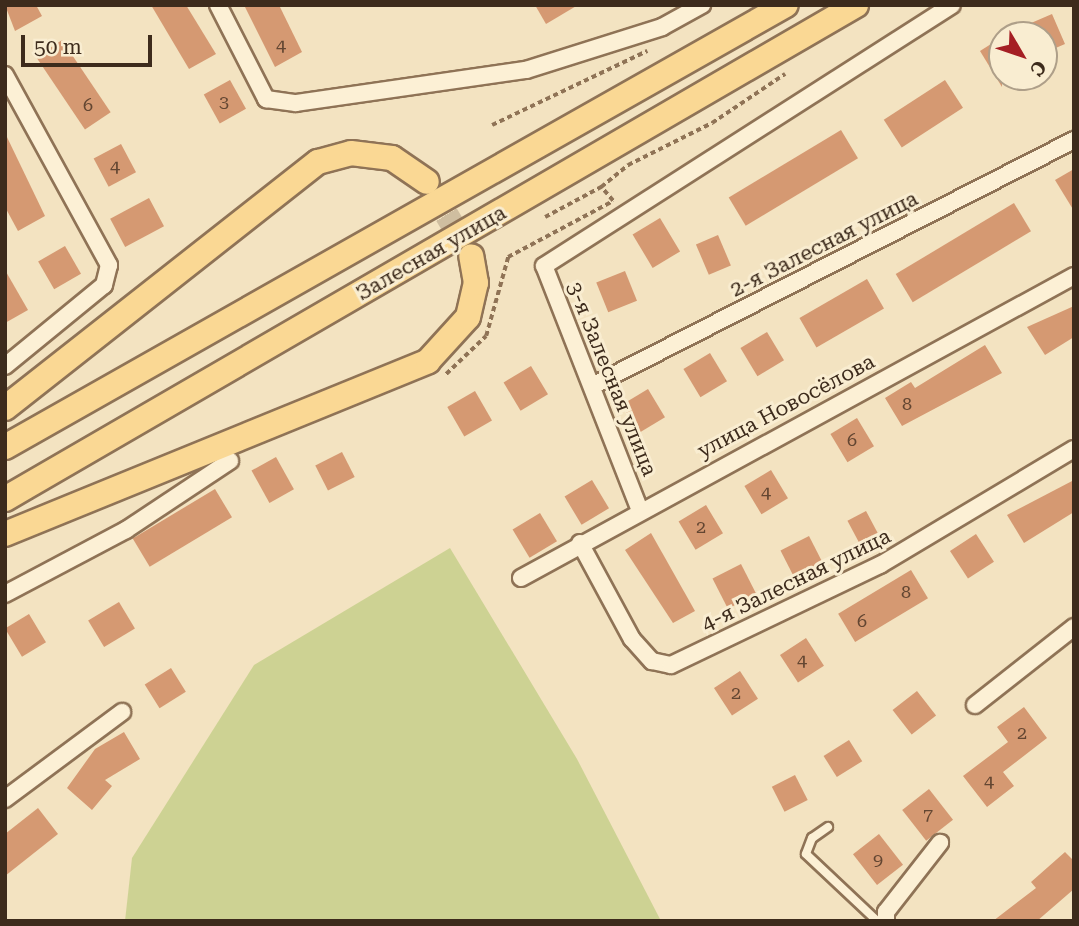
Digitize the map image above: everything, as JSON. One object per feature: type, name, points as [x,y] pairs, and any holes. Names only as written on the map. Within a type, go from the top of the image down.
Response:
[{"type":"main road","name":"Залесная улица","points":[[5,447],[786,5]]},
{"type":"main road","name":"Залесная улица","points":[[5,499],[856,5]]},
{"type":"main road","points":[[5,408],[318,162],[351,153],[392,158],[427,181]]},
{"type":"main road","points":[[5,534],[428,361],[468,317],[476,282],[471,256]]},
{"type":"street","points":[[218,5],[266,99],[296,103],[526,70],[651,31],[695,7]]},
{"type":"street","name":"3-я Залесная улица","points":[[639,508],[594,385],[544,267],[951,5]]},
{"type":"street","points":[[5,75],[108,265],[104,285],[5,366]]},
{"type":"street","name":"2-я Залесная улица","points":[[594,385],[1074,140]]},
{"type":"street","name":"улица Новосёлова","points":[[521,578],[639,508],[1074,276]]},
{"type":"street","name":"4-я Залесная улица","points":[[580,543],[632,639],[652,661],[671,665],[880,565],[1074,449]]},
{"type":"street","points":[[5,594],[126,530],[230,461]]},
{"type":"street","points":[[975,705],[1074,627]]},
{"type":"street","points":[[5,799],[122,712]]},
{"type":"street","points":[[887,921],[886,912],[940,843]]},
{"type":"lane","points":[[828,827],[812,838],[806,854],[877,921]]},
{"type":"path","points":[[545,217],[601,187],[785,74]]},
{"type":"path","points":[[492,125],[558,89]]},
{"type":"path","points":[[442,377],[485,336],[508,257],[613,201],[601,187]]},
{"type":"green space","points":[[450,548],[577,759],[661,921],[125,921],[132,858],[254,665]]},
{"type":"building","points":[[5,5],[36,5],[42,16],[15,31]]},
{"type":"building","points":[[151,5],[186,5],[216,54],[189,69]]},
{"type":"building","points":[[244,5],[279,5],[302,52],[275,67]]},
{"type":"building","points":[[535,5],[578,5],[546,24]]},
{"type":"building","points":[[1052,14],[1055,21],[1036,21]]},
{"type":"building","points":[[1058,28],[1065,44],[1058,47]]},
{"type":"building","points":[[62,40],[111,112],[85,129],[36,57]]},
{"type":"building","points":[[988,46],[988,64],[980,51]]},
{"type":"building","points":[[230,80],[246,109],[220,123],[204,95]]},
{"type":"building","points":[[945,80],[963,108],[902,147],[884,120]]},
{"type":"building","points":[[841,130],[858,158],[746,226],[729,197]]},
{"type":"building","points":[[5,133],[45,216],[18,231],[5,207]]},
{"type":"building","points":[[121,144],[136,172],[109,187],[94,159]]},
{"type":"building","points":[[1074,169],[1074,211],[1055,180]]},
{"type":"building","points":[[149,198],[164,226],[125,247],[110,219]]},
{"type":"building","points":[[1014,203],[1031,231],[913,302],[896,274]]},
{"type":"building","points":[[660,218],[680,251],[653,268],[633,234]]},
{"type":"building","points":[[718,235],[731,265],[709,275],[696,244]]},
{"type":"building","points":[[65,246],[81,274],[54,289],[38,262]]},
{"type":"building","points":[[5,270],[28,310],[5,323]]},
{"type":"building","points":[[625,271],[637,301],[608,312],[596,283]]},
{"type":"building","points":[[867,279],[884,308],[816,347],[799,318]]},
{"type":"building","points":[[1074,306],[1074,337],[1045,355],[1027,327]]},
{"type":"building","points":[[767,332],[784,360],[757,376],[740,348]]},
{"type":"building","points":[[985,345],[1002,373],[902,426],[885,398],[911,382],[915,388]]},
{"type":"building","points":[[710,353],[727,381],[700,397],[683,369]]},
{"type":"building","points":[[531,366],[548,394],[521,411],[504,382]]},
{"type":"building","points":[[648,389],[665,417],[638,433],[621,405]]},
{"type":"building","points":[[475,391],[492,420],[464,436],[447,407]]},
{"type":"building","points":[[857,418],[874,446],[847,462],[830,434]]},
{"type":"building","points":[[342,452],[355,477],[328,491],[315,466]]},
{"type":"building","points":[[276,457],[294,489],[269,503],[252,471]]},
{"type":"building","points":[[771,470],[788,498],[761,514],[744,486]]},
{"type":"building","points":[[592,480],[609,508],[582,525],[565,496]]},
{"type":"building","points":[[1074,480],[1074,512],[1024,543],[1007,515]]},
{"type":"building","points":[[215,489],[232,517],[150,567],[133,538]]},
{"type":"building","points":[[706,505],[723,533],[696,550],[679,521]]},
{"type":"building","points":[[866,511],[880,537],[862,547],[847,521]]},
{"type":"building","points":[[540,513],[557,541],[530,558],[513,529]]},
{"type":"building","points":[[651,533],[695,611],[673,623],[625,550]]},
{"type":"building","points":[[976,534],[994,562],[968,579],[950,551]]},
{"type":"building","points":[[809,536],[824,566],[796,581],[780,551]]},
{"type":"building","points":[[741,564],[756,594],[728,609],[712,579]]},
{"type":"building","points":[[911,570],[928,598],[855,642],[838,614]]},
{"type":"building","points":[[119,602],[135,629],[104,647],[88,621]]},
{"type":"building","points":[[29,614],[46,642],[22,657],[5,628]]},
{"type":"building","points":[[806,638],[824,666],[798,683],[780,655]]},
{"type":"building","points":[[171,668],[186,692],[160,708],[145,684]]},
{"type":"building","points":[[740,671],[758,699],[732,716],[714,688]]},
{"type":"building","points":[[917,691],[936,715],[912,735],[893,710]]},
{"type":"building","points":[[1024,707],[1047,738],[1003,772],[1014,786],[987,807],[963,776],[1008,742],[997,727]]},
{"type":"building","points":[[124,732],[140,759],[105,780],[112,786],[92,810],[67,788],[95,749]]},
{"type":"building","points":[[849,740],[862,761],[837,777],[824,756]]},
{"type":"building","points":[[795,775],[808,800],[785,812],[772,787]]},
{"type":"building","points":[[929,789],[953,820],[926,841],[902,810]]},
{"type":"building","points":[[38,808],[58,834],[5,876],[5,834]]},
{"type":"building","points":[[879,834],[903,865],[877,885],[853,854]]},
{"type":"building","points":[[1065,852],[1074,861],[1074,889],[1037,921],[993,921],[1036,888],[1031,882]]},
{"type":"tunnel","points":[[428,184],[469,252]]}]
